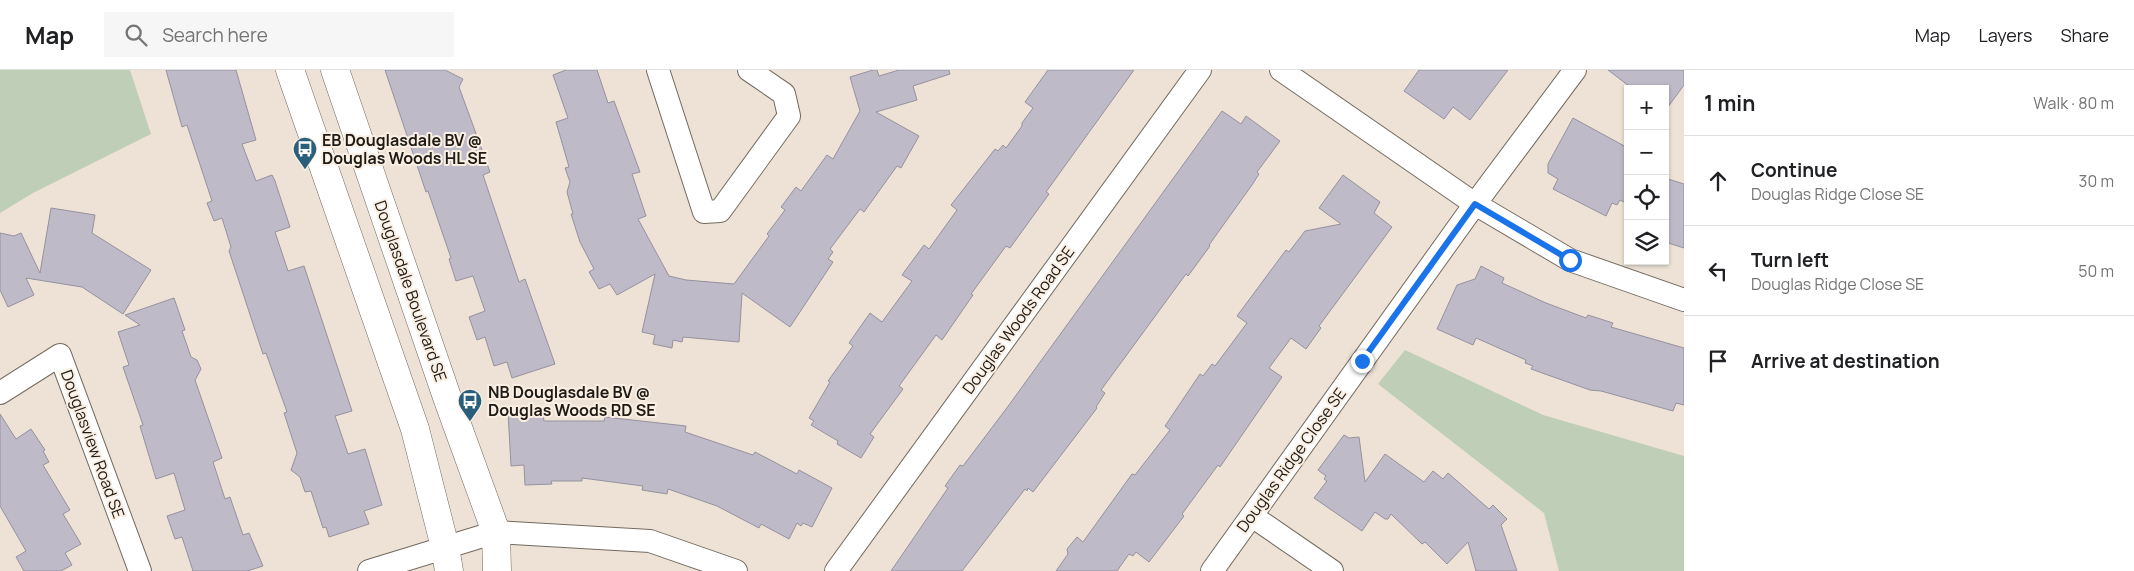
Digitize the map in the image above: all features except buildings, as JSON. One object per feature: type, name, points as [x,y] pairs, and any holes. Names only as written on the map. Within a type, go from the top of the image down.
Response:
[{"type":"street","points":[[290,70],[414,429],[447,559]]},
{"type":"street","name":"Douglasdale Boulevard SE","points":[[335,70],[448,400],[496,532],[498,571]]},
{"type":"street","points":[[658,70],[704,212],[720,211],[789,116],[784,94],[749,70]]},
{"type":"street","name":"Douglas Woods Road SE","points":[[836,571],[1200,70]]},
{"type":"street","points":[[1281,70],[1475,204],[1570,260],[1684,300]]},
{"type":"street","name":"Douglas Ridge Close SE","points":[[1212,571],[1475,204],[1575,70]]},
{"type":"street","name":"Douglasview Road SE","points":[[0,393],[60,355],[140,571]]},
{"type":"street","points":[[1252,516],[1332,571]]},
{"type":"street","points":[[369,571],[447,559],[496,532],[650,541],[736,571]]},
{"type":"green space","points":[[0,70],[130,70],[151,134],[33,193],[0,213]]},
{"type":"green space","points":[[1405,350],[1543,415],[1684,456],[1684,571],[1559,571],[1544,513],[1378,384]]},
{"type":"place","name":"EB Douglasdale BV @ Douglas Woods HL SE","points":[[305,170]]},
{"type":"place","name":"NB Douglasdale BV @ Douglas Woods RD SE","points":[[470,422]]},
{"type":"route","points":[[1362,361],[1475,204],[1570,260]]}]
